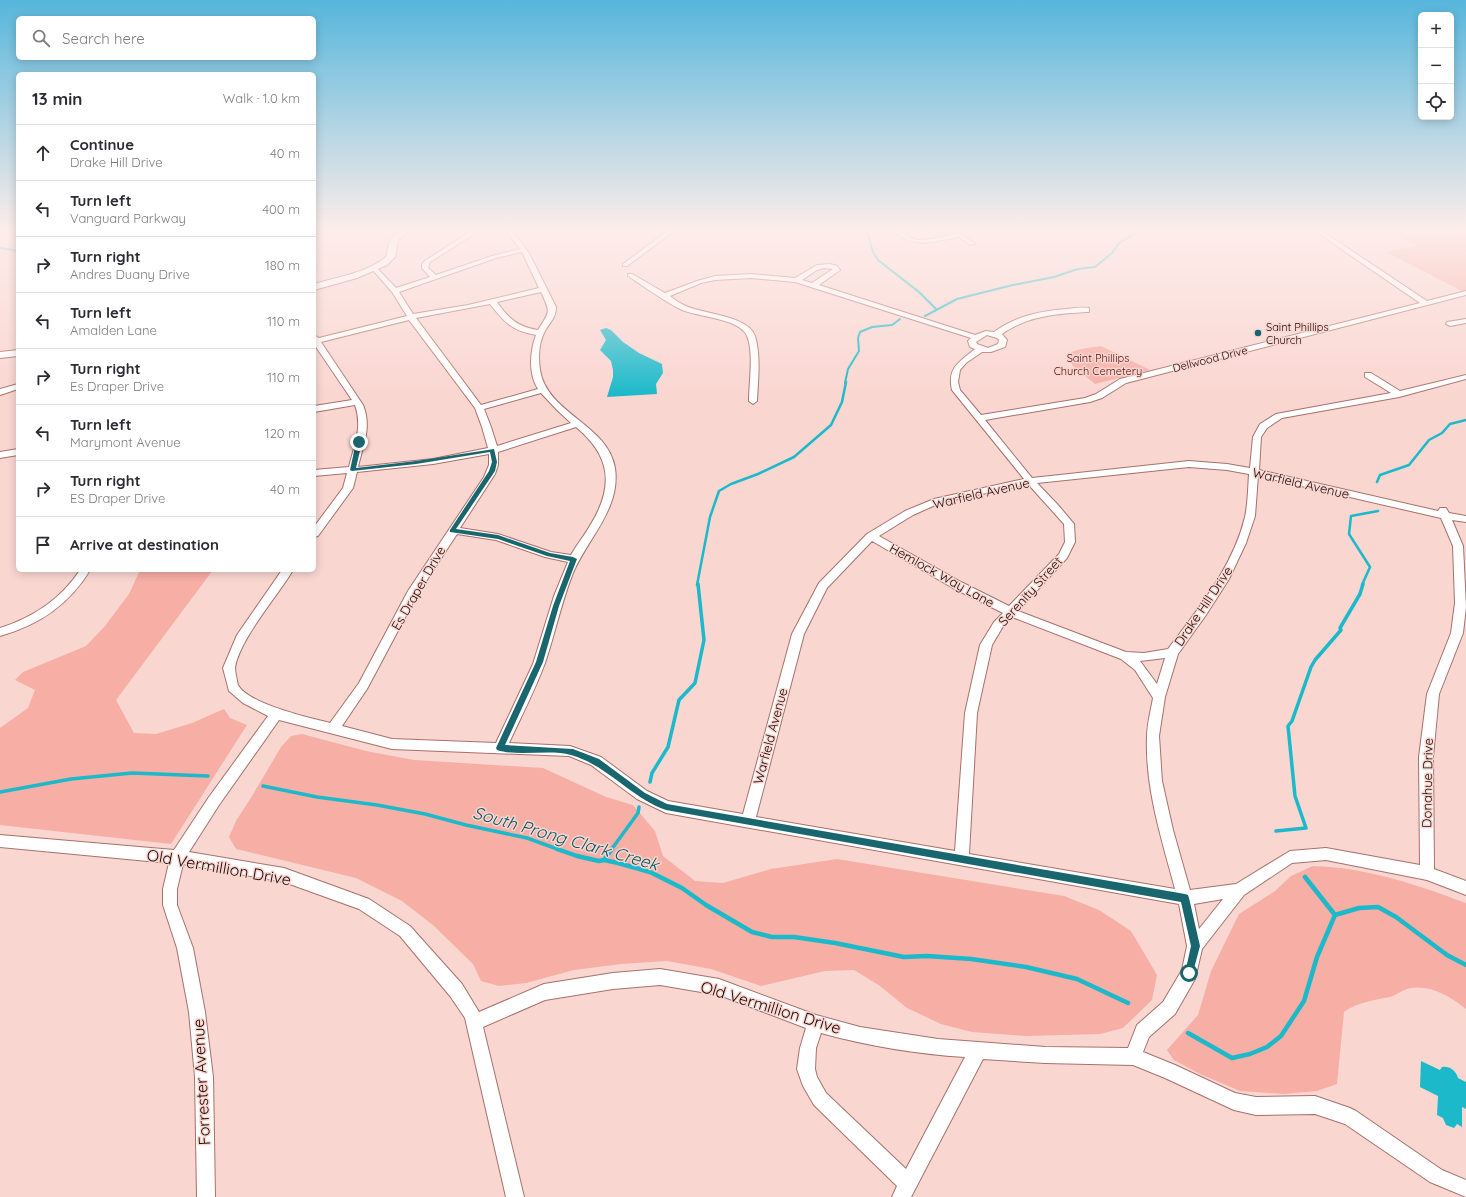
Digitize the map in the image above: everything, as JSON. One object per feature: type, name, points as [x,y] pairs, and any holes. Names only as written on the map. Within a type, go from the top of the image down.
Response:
[{"type":"street","name":"Es Draper Drive","points":[[334,728],[363,686],[412,594],[452,530],[492,471],[494,462],[486,422],[479,408],[411,317],[395,291],[389,285]]},
{"type":"street","points":[[395,291],[414,285]]},
{"type":"street","points":[[500,748],[540,662],[556,606],[573,559],[602,514],[608,494],[610,473],[609,463],[595,439],[577,424],[543,390],[536,373],[536,347],[540,333],[549,322],[552,314],[552,307],[541,285]]},
{"type":"street","points":[[647,285],[684,308],[731,321],[742,326],[752,335],[754,353],[753,401]]},
{"type":"street","points":[[666,296],[692,285]]},
{"type":"street","points":[[814,285],[975,338]]},
{"type":"street","points":[[1398,285],[1425,303]]},
{"type":"street","points":[[316,340],[411,317],[543,289]]},
{"type":"street","name":"Dellwood Drive","points":[[979,418],[1087,400],[1099,396],[1123,381],[1466,292]]},
{"type":"street","points":[[492,301],[506,320],[512,325],[523,330],[540,333]]},
{"type":"street","points":[[980,349],[972,343],[975,338],[986,333],[997,334],[1013,322],[1052,312],[1086,310]]},
{"type":"street","points":[[1450,324],[1466,321]]},
{"type":"street","name":"Serenity Street","points":[[962,858],[971,713],[986,645],[998,625],[1063,556],[1070,542],[1068,524],[1055,507],[1030,481],[956,390],[953,380],[958,366],[980,349],[994,349],[1002,345],[1002,338],[997,334]]},
{"type":"street","points":[[316,341],[357,402],[364,415],[364,425],[348,488],[316,531]]},
{"type":"street","points":[[0,355],[16,354]]},
{"type":"street","points":[[1368,374],[1399,394]]},
{"type":"street","name":"Drake Hill Drive","points":[[1133,1057],[1143,1031],[1169,1008],[1189,973],[1195,946],[1185,898],[1166,830],[1155,781],[1153,736],[1159,697],[1172,653],[1202,612],[1225,576],[1241,544],[1250,516],[1257,437],[1263,426],[1279,416],[1399,394],[1466,377]]},
{"type":"street","points":[[0,392],[16,387]]},
{"type":"street","points":[[479,408],[543,390]]},
{"type":"street","points":[[316,409],[357,402]]},
{"type":"street","points":[[316,473],[416,463],[470,455],[492,450],[577,424]]},
{"type":"street","points":[[0,455],[16,452]]},
{"type":"street","name":"Warfield Avenue","points":[[748,820],[798,634],[823,586],[871,536],[909,513],[937,501],[1030,481],[1189,464],[1227,467],[1254,472],[1386,502],[1444,512],[1466,519]]},
{"type":"street","name":"Warfield Avenue","points":[[1444,512],[1466,512]]},
{"type":"street","name":"Donahue Drive","points":[[1427,873],[1426,756],[1432,694],[1457,633],[1461,603],[1458,546],[1444,512]]},
{"type":"street","points":[[452,530],[498,537],[549,555],[573,559]]},
{"type":"street","name":"Hemlock Way Lane","points":[[871,536],[958,585],[1011,612],[1088,643],[1125,656],[1144,657],[1172,653]]},
{"type":"street","points":[[0,632],[24,624],[50,608],[71,590],[84,572]]},
{"type":"street","points":[[287,572],[241,638],[229,668],[233,688],[247,700],[276,714],[392,744],[570,751],[596,762],[642,795],[666,807],[748,820],[1185,898],[1239,890],[1290,857],[1326,854],[1427,873],[1466,888]]},
{"type":"street","name":"Hemlock Way Lane","points":[[1125,656],[1139,667],[1159,697]]},
{"type":"street","name":"Forrester Avenue","points":[[206,1197],[204,1077],[198,1012],[185,948],[170,905],[170,889],[178,857],[214,801],[276,714]]},
{"type":"street","name":"Old Vermillion Drive","points":[[0,841],[178,857],[284,875],[364,904],[406,931],[456,990],[472,1015],[515,1197]]},
{"type":"street","name":"Drake Hill Drive","points":[[1195,946],[1239,890]]},
{"type":"street","name":"Old Vermillion Drive","points":[[474,1023],[544,992],[613,981],[660,977],[719,987],[816,1023],[860,1035],[938,1047],[1045,1055],[1133,1057],[1170,1071],[1234,1101],[1256,1106],[1315,1105],[1350,1117],[1436,1176],[1466,1190]]},
{"type":"street","points":[[816,1023],[808,1048],[806,1069],[809,1080],[820,1099],[904,1191],[979,1049]]},
{"type":"green space","points":[[1450,285],[1466,285],[1466,290],[1462,291]]},
{"type":"green space","name":"Saint Phillips Church Cemetery","points":[[1101,346],[1150,370],[1095,384],[1074,367],[1066,356],[1078,350]]},
{"type":"green space","points":[[139,572],[212,572],[116,700],[134,733],[156,734],[192,723],[224,709],[230,718],[247,725],[171,844],[0,825],[0,728],[28,708],[35,690],[15,680],[23,672],[86,646],[105,626],[129,594]]},
{"type":"green space","points":[[302,734],[366,751],[414,760],[543,768],[606,797],[633,805],[655,831],[663,856],[695,881],[723,883],[771,869],[837,859],[1064,896],[1099,910],[1131,931],[1157,975],[1152,1000],[1123,1028],[1100,1034],[1025,1036],[972,1032],[941,1024],[907,1008],[880,986],[854,970],[825,971],[761,986],[711,969],[667,961],[621,964],[574,970],[526,983],[499,986],[481,981],[473,964],[434,926],[402,901],[356,878],[236,849],[229,837],[236,821],[281,747],[291,736]]},
{"type":"green space","points":[[1313,866],[1333,867],[1372,873],[1466,903],[1466,1009],[1446,995],[1431,989],[1415,988],[1407,989],[1390,997],[1366,1002],[1349,1009],[1344,1012],[1337,1084],[1317,1091],[1284,1094],[1240,1091],[1200,1074],[1174,1060],[1167,1050],[1198,1015],[1211,971],[1239,914],[1275,891],[1291,876]]},
{"type":"water","points":[[606,328],[611,330],[623,342],[639,353],[662,364],[663,373],[656,384],[657,394],[607,397],[613,377],[613,370],[611,361],[600,350],[606,340],[600,330]]},
{"type":"water","points":[[1421,1061],[1440,1070],[1442,1067],[1450,1068],[1456,1073],[1458,1078],[1466,1082],[1466,1109],[1462,1107],[1462,1127],[1457,1124],[1454,1128],[1446,1125],[1443,1118],[1437,1115],[1438,1096],[1420,1087]]},
{"type":"waterway","points":[[910,285],[936,309]]},
{"type":"waterway","points":[[925,316],[957,299],[1014,285]]},
{"type":"waterway","points":[[845,383],[848,369],[859,351],[858,338],[860,332],[872,327],[892,325],[900,319]]},
{"type":"waterway","points":[[697,585],[710,517],[719,491],[731,484],[758,474],[794,457],[831,425],[842,402],[846,382]]},
{"type":"waterway","points":[[1377,482],[1380,475],[1409,465],[1429,440],[1442,433],[1450,424],[1466,420]]},
{"type":"waterway","points":[[1362,585],[1370,567],[1349,534],[1351,516],[1378,511]]},
{"type":"waterway","points":[[650,782],[652,773],[668,747],[679,700],[695,683],[704,640],[698,584]]},
{"type":"waterway","points":[[1276,831],[1306,828],[1295,796],[1288,726],[1292,721],[1311,667],[1315,660],[1341,630],[1340,628],[1360,594],[1363,584]]},
{"type":"waterway","name":"South Prong Clark Creek","points":[[0,792],[71,779],[132,773],[208,776]]},
{"type":"waterway","name":"South Prong Clark Creek","points":[[263,786],[317,797],[377,805],[425,814],[466,825],[527,838],[560,850]]},
{"type":"waterway","points":[[611,850],[638,813],[639,807]]},
{"type":"waterway","name":"South Prong Clark Creek","points":[[557,849],[577,856],[599,861],[604,860]]},
{"type":"waterway","points":[[604,860],[612,849]]},
{"type":"waterway","name":"South Prong Clark Creek","points":[[604,860],[650,872],[682,888],[706,905],[752,932],[772,937],[794,937],[835,943],[904,957],[927,956],[971,959],[1026,967],[1077,979],[1128,1003]]},
{"type":"waterway","points":[[1305,877],[1335,915]]},
{"type":"waterway","name":"South Prong Clark Creek","points":[[1335,915],[1359,908],[1378,907],[1396,917],[1447,955],[1466,965]]},
{"type":"waterway","name":"South Prong Clark Creek","points":[[1188,1033],[1232,1058],[1250,1054],[1267,1047],[1281,1036],[1304,1001],[1317,957],[1335,915]]},
{"type":"place","name":"Saint Phillips Church","points":[[1258,333]]},
{"type":"route","points":[[359,442],[352,470],[416,463],[470,455],[492,450],[494,462],[492,471],[452,530],[498,537],[549,555],[573,559],[556,606],[540,662],[500,748],[570,751],[596,762],[642,795],[666,807],[748,820],[1185,898],[1195,946],[1189,973]]}]
